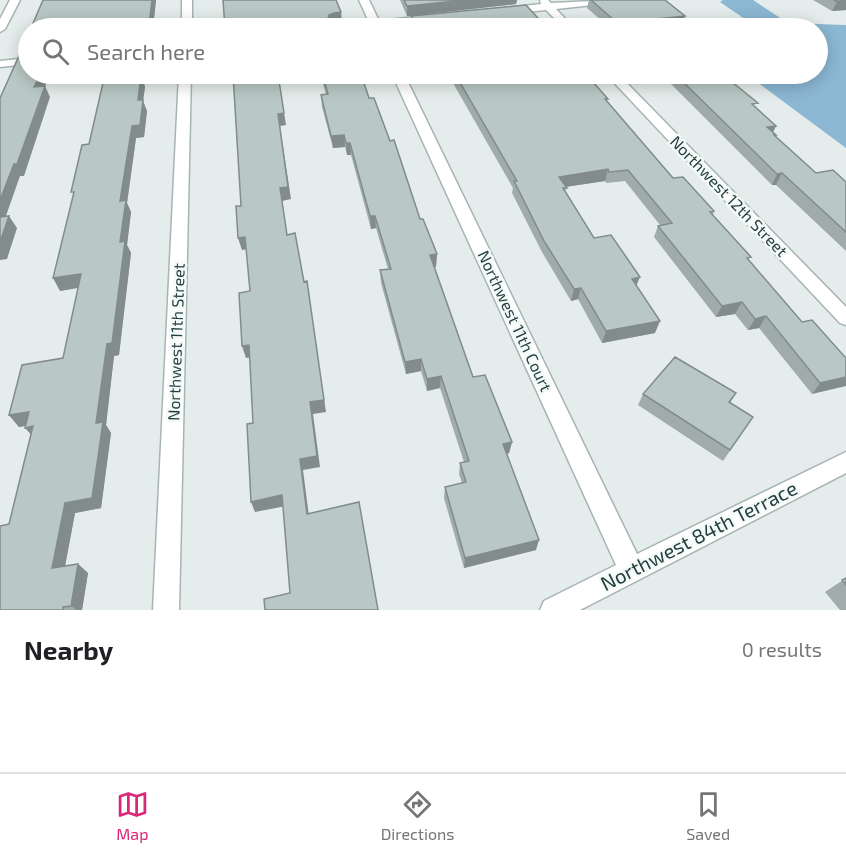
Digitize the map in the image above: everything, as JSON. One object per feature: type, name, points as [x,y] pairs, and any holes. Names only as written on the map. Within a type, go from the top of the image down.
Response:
[{"type":"street","points":[[0,29],[15,0]]},
{"type":"street","points":[[187,0],[187,18]]},
{"type":"street","points":[[364,0],[372,18]]},
{"type":"street","points":[[491,12],[545,3],[611,0]]},
{"type":"street","points":[[545,3],[559,18]]},
{"type":"street","points":[[436,18],[444,17]]},
{"type":"street","points":[[0,63],[18,62]]},
{"type":"street","name":"Northwest 11th Street","points":[[166,610],[185,84]]},
{"type":"street","name":"Northwest 11th Court","points":[[403,84],[631,569]]},
{"type":"street","name":"Northwest 12th Street","points":[[622,84],[846,318]]},
{"type":"street","name":"Northwest 84th Terrace","points":[[553,610],[846,462]]},
{"type":"water","points":[[723,0],[753,0],[780,18],[743,18],[720,2]]},
{"type":"water","points":[[828,24],[846,25],[846,148],[760,84],[828,84]]},
{"type":"building","points":[[43,0],[152,0],[150,18],[35,18]]},
{"type":"building","points":[[223,0],[336,0],[341,12],[329,15],[328,18],[224,18]]},
{"type":"building","points":[[404,0],[466,0],[407,6]]},
{"type":"building","points":[[591,0],[665,0],[685,16],[666,18],[612,18]]},
{"type":"building","points":[[526,5],[538,18],[412,18],[411,16]]},
{"type":"building","points":[[18,58],[18,84],[36,84],[34,87],[45,86],[17,164],[14,164],[0,200],[0,98]]},
{"type":"building","points":[[103,84],[140,84],[138,100],[143,100],[140,125],[132,126],[120,201],[126,200],[120,242],[125,241],[112,343],[107,344],[96,423],[103,422],[92,498],[65,503],[52,568],[78,564],[71,606],[63,607],[63,610],[0,610],[0,526],[9,524],[33,426],[25,428],[29,412],[9,415],[22,365],[63,358],[81,274],[53,278],[74,192],[71,192],[82,145],[89,144]]},
{"type":"building","points":[[234,84],[280,84],[284,113],[278,114],[288,187],[280,188],[287,235],[295,233],[304,282],[307,281],[324,400],[310,402],[317,456],[300,459],[307,514],[359,502],[378,610],[265,610],[264,599],[290,593],[282,495],[251,502],[247,424],[253,423],[249,345],[242,346],[239,293],[250,291],[245,237],[238,238],[236,206],[241,206]]},
{"type":"building","points":[[325,84],[364,84],[369,98],[374,98],[390,141],[394,140],[420,219],[423,219],[437,254],[430,255],[473,377],[485,375],[512,442],[503,444],[539,540],[465,558],[445,487],[466,482],[460,463],[469,461],[441,376],[427,379],[421,359],[405,362],[380,270],[391,269],[375,216],[370,216],[350,143],[346,143],[344,135],[331,136],[321,95],[328,94]]},
{"type":"building","points":[[461,84],[595,84],[673,178],[683,177],[714,211],[710,212],[751,257],[747,258],[802,322],[812,320],[846,358],[846,377],[820,383],[766,316],[755,319],[742,302],[722,306],[658,226],[672,223],[628,170],[609,172],[608,169],[559,177],[567,188],[563,188],[594,238],[611,235],[640,277],[632,279],[660,321],[606,331],[581,288],[574,289],[544,241],[514,181],[517,181]]},
{"type":"building","points":[[685,84],[734,84],[758,103],[752,104],[776,126],[767,127],[776,135],[774,135],[816,173],[833,170],[846,182],[846,232],[782,173],[777,174]]},
{"type":"building","points":[[9,216],[0,242],[0,217]]},
{"type":"building","points":[[675,357],[736,393],[729,402],[753,417],[730,450],[643,394]]}]
